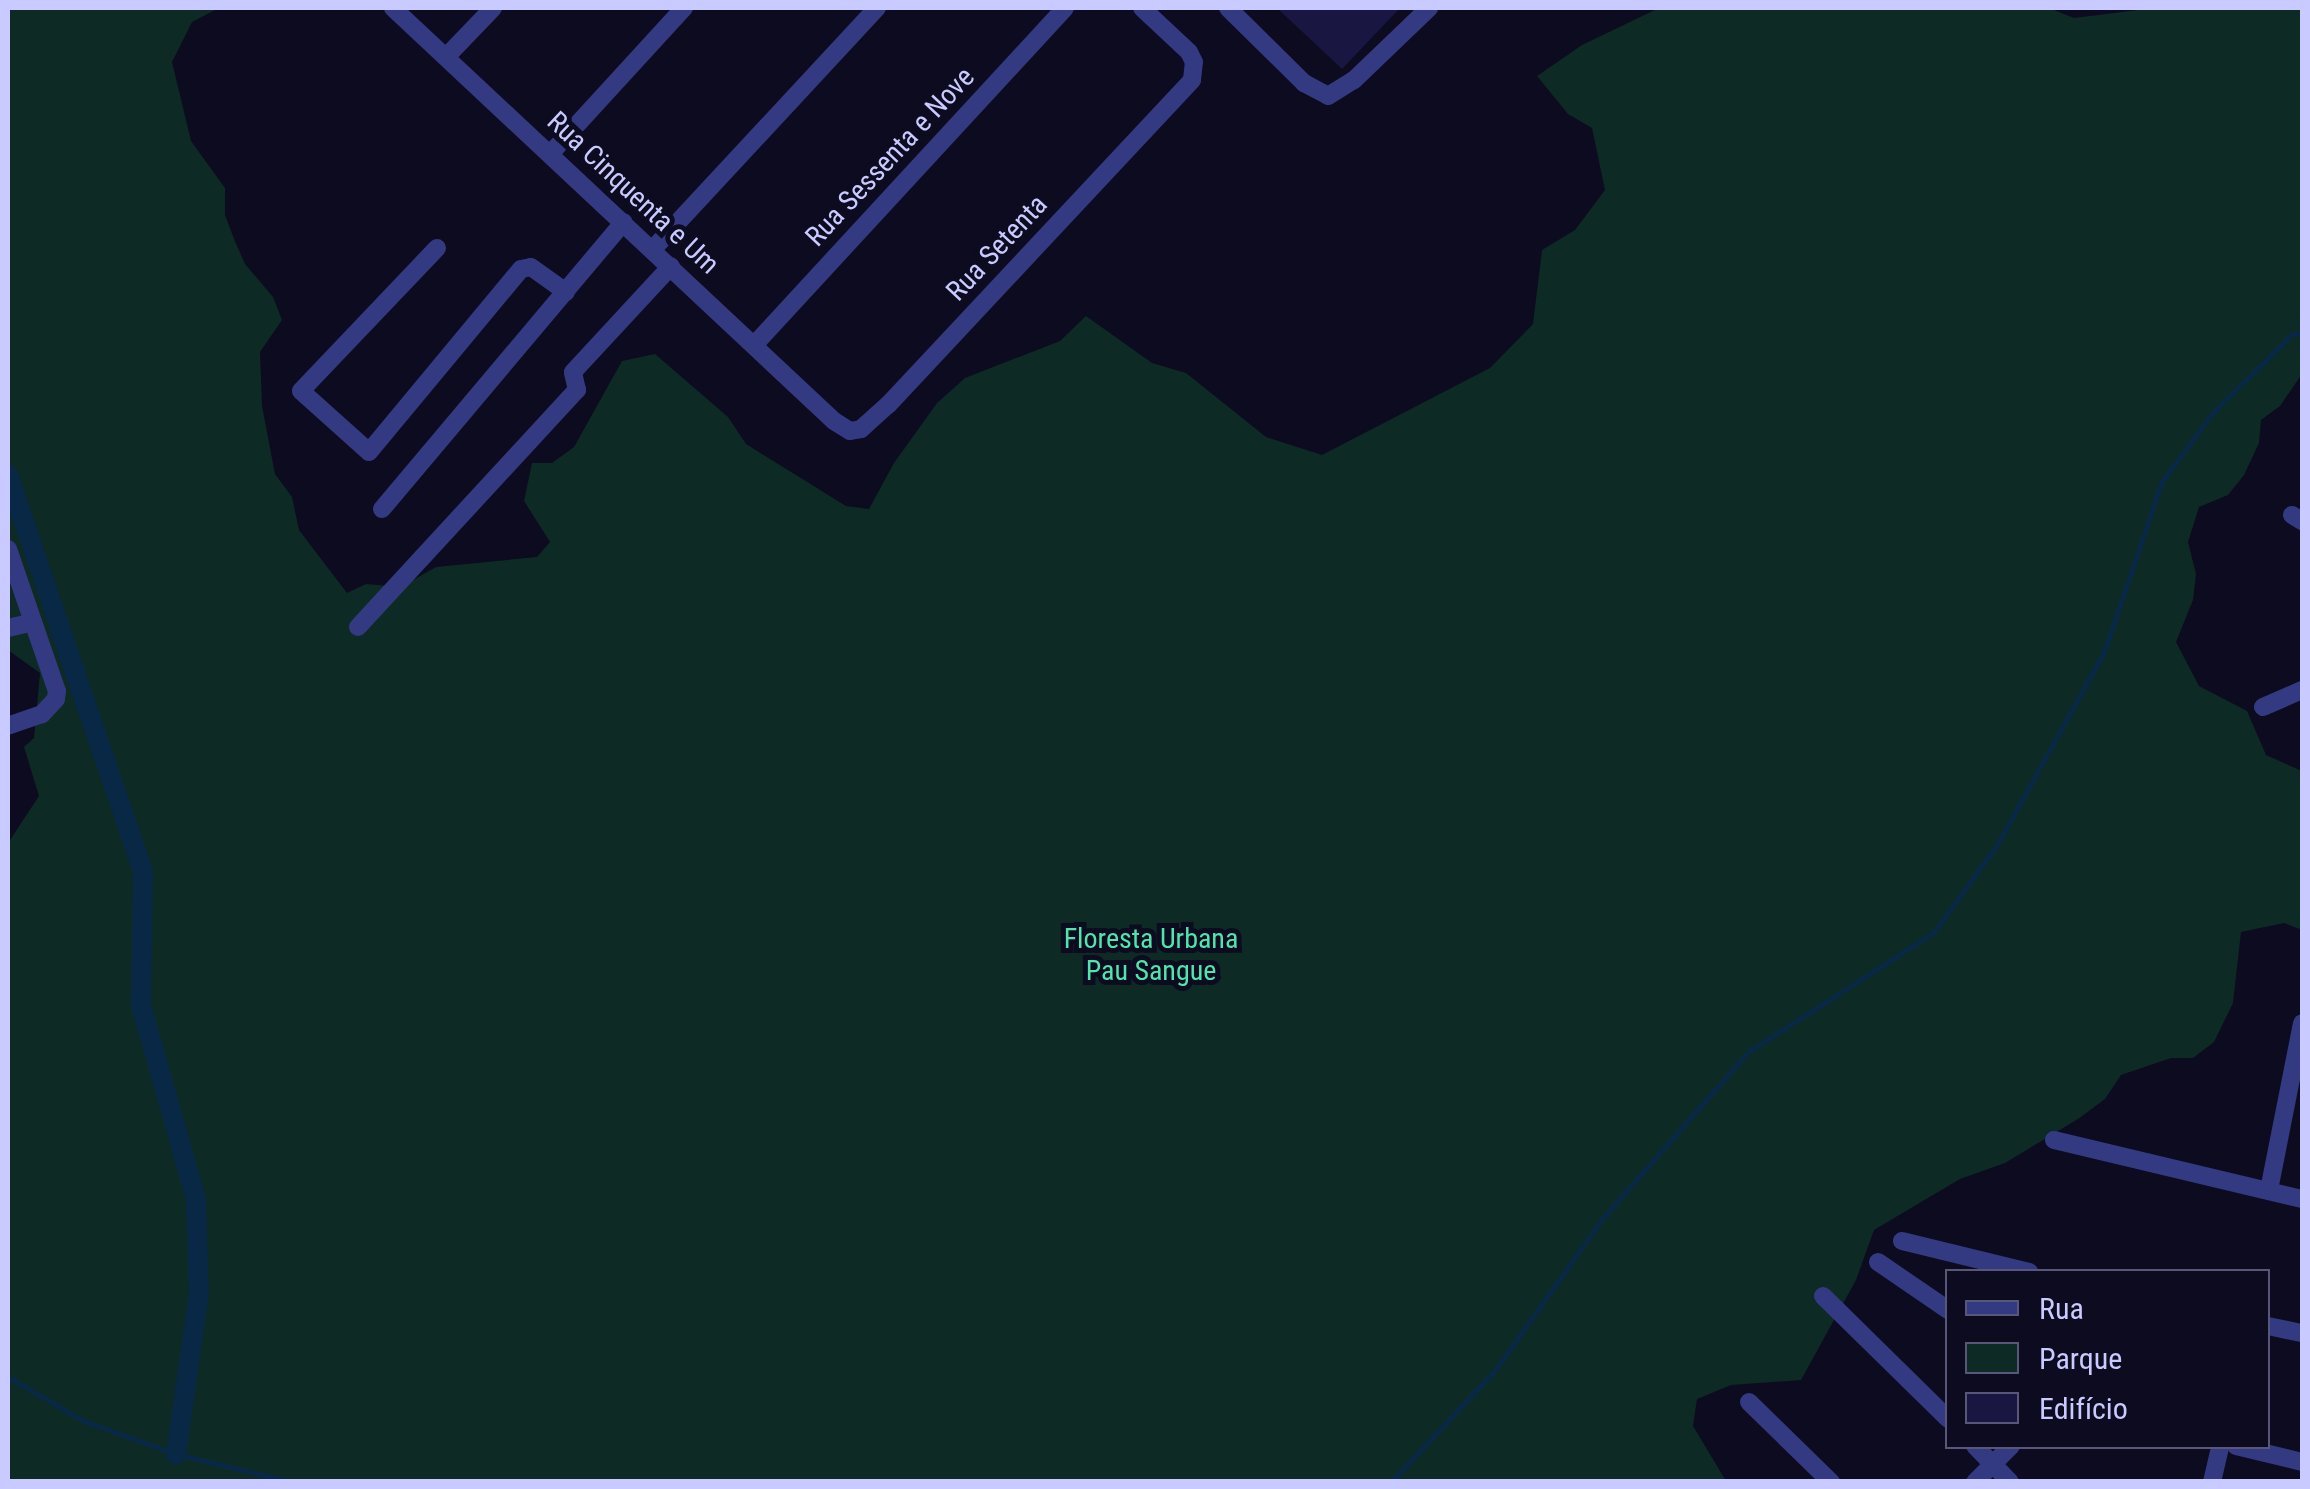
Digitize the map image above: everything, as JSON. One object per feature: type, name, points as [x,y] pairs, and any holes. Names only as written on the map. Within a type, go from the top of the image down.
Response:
[{"type":"street","name":"Rua Cinquenta e Um","points":[[393,8],[834,421]]},
{"type":"street","points":[[446,57],[493,8]]},
{"type":"street","points":[[551,153],[684,8]]},
{"type":"street","points":[[654,249],[878,8]]},
{"type":"street","name":"Rua Sessenta e Nove","points":[[755,344],[1065,8]]},
{"type":"street","name":"Rua Setenta","points":[[834,421],[850,431],[871,422],[1192,80],[1195,72],[1189,52],[1142,8]]},
{"type":"street","points":[[1228,8],[1304,84],[1328,96],[1354,80],[1430,8]]},
{"type":"street","points":[[382,509],[624,222]]},
{"type":"street","points":[[437,248],[301,391],[369,452],[521,269],[531,267],[566,292]]},
{"type":"street","points":[[358,628],[578,390],[573,372],[672,266]]},
{"type":"street","points":[[8,548],[30,623],[57,691],[52,705],[42,714],[8,726]]},
{"type":"street","points":[[8,628],[30,623]]},
{"type":"street","points":[[2263,707],[2302,690]]},
{"type":"street","points":[[2269,1190],[2302,1023]]},
{"type":"street","points":[[2054,1140],[2302,1199]]},
{"type":"street","points":[[1902,1241],[2017,1269]]},
{"type":"street","points":[[1878,1262],[1945,1308]]},
{"type":"street","points":[[1823,1296],[1945,1416]]},
{"type":"street","points":[[2270,1326],[2302,1333]]},
{"type":"street","points":[[1749,1402],[1831,1482]]},
{"type":"street","points":[[1978,1449],[2010,1482]]},
{"type":"street","points":[[1975,1482],[2008,1449]]},
{"type":"street","points":[[2212,1482],[2219,1449]]},
{"type":"street","points":[[2248,1449],[2302,1462]]},
{"type":"green space","name":"Floresta Urbana Pau Sangue","points":[[8,8],[219,8],[192,22],[172,62],[191,141],[225,188],[225,215],[234,239],[245,264],[273,297],[282,320],[260,352],[262,406],[275,474],[292,497],[299,530],[347,593],[366,584],[401,587],[436,567],[537,557],[550,542],[524,501],[532,463],[552,463],[574,447],[622,361],[655,354],[728,417],[746,444],[846,506],[869,509],[894,463],[937,403],[965,378],[1060,341],[1086,316],[1152,363],[1186,373],[1266,437],[1322,455],[1490,368],[1533,324],[1542,250],[1575,230],[1605,190],[1592,128],[1568,114],[1537,76],[1582,45],[1659,8],[2049,8],[2074,18],[2154,8],[2302,8],[2302,374],[2280,406],[2261,420],[2259,443],[2244,475],[2228,495],[2199,507],[2188,542],[2196,574],[2193,600],[2176,642],[2199,686],[2247,711],[2266,755],[2302,771],[2302,930],[2284,923],[2241,932],[2233,1003],[2214,1042],[2193,1058],[2171,1058],[2121,1075],[2105,1099],[2078,1119],[2005,1163],[1960,1179],[1874,1230],[1856,1280],[1801,1380],[1731,1385],[1697,1399],[1693,1426],[1726,1481],[8,1481],[8,843],[39,796],[24,747],[34,738],[40,673],[8,650]]},
{"type":"building","points":[[1277,8],[1400,8],[1342,69]]},
{"type":"waterway","points":[[1391,1482],[1496,1369],[1601,1220],[1748,1052],[1934,932],[1998,843],[2104,652],[2162,481],[2213,412],[2292,334],[2302,332]]},
{"type":"waterway","points":[[8,475],[143,872],[141,1005],[196,1199],[199,1293],[176,1454]]},
{"type":"waterway","points":[[8,1377],[84,1421],[176,1454],[293,1482]]}]
